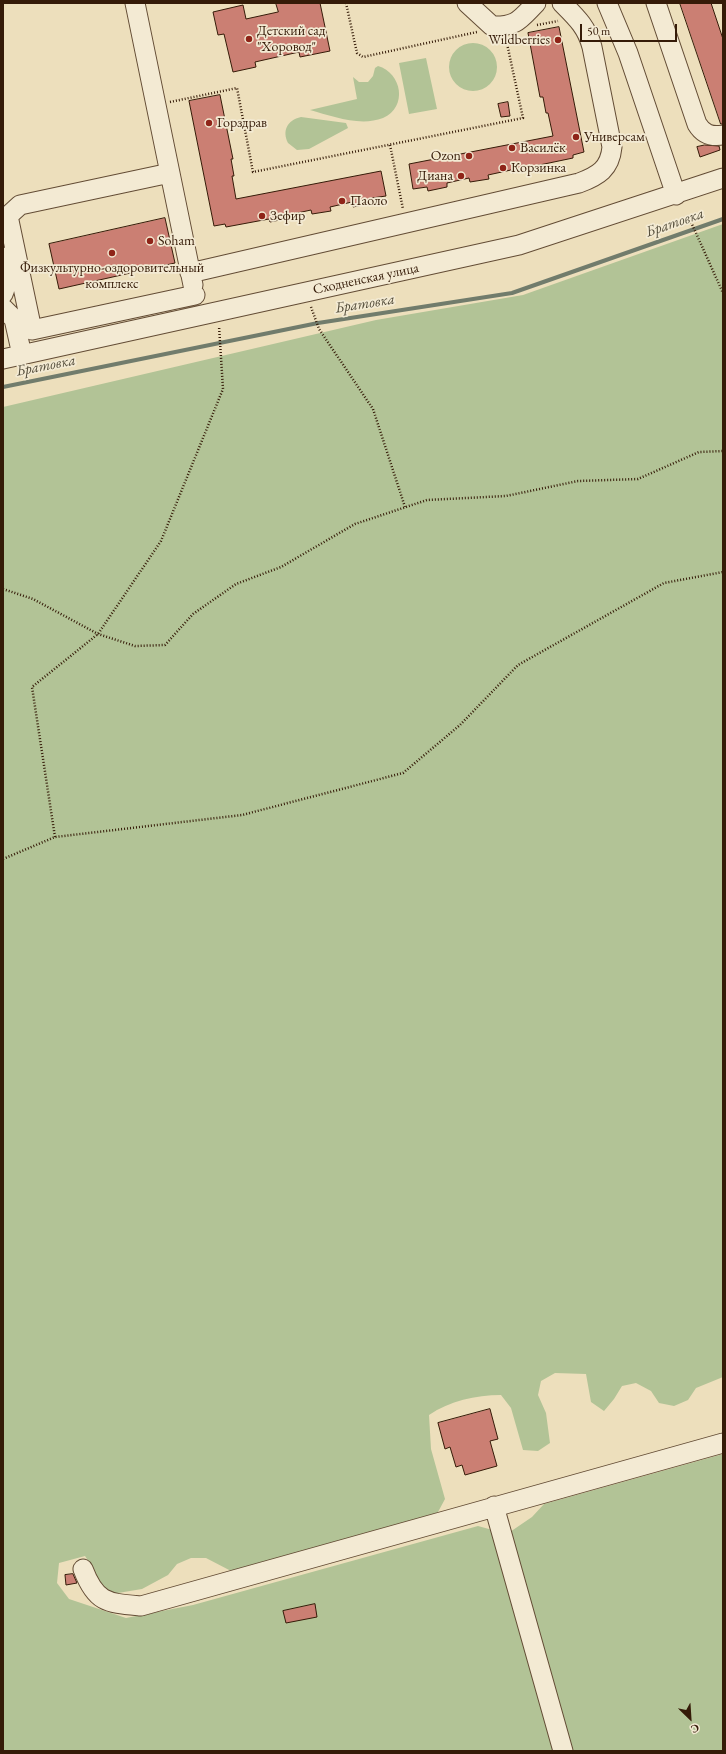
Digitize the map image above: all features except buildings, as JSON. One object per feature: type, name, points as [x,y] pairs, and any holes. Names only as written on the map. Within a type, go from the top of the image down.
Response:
[{"type":"street","points":[[135,3],[199,316]]},
{"type":"street","points":[[467,3],[492,26],[507,27],[518,21],[536,3]]},
{"type":"street","points":[[190,273],[579,183],[590,178],[608,164],[611,158],[612,147],[592,47],[588,34],[580,21],[562,3]]},
{"type":"street","points":[[607,3],[628,53],[676,195]]},
{"type":"street","points":[[656,3],[701,132],[708,135],[723,135]]},
{"type":"street","points":[[170,173],[20,205],[8,216],[32,330],[195,296]]},
{"type":"street","name":"Сходненская улица","points":[[3,359],[519,245],[676,195],[723,178]]},
{"type":"street","points":[[3,257],[7,276],[7,285],[3,294]]},
{"type":"street","points":[[3,308],[14,319],[22,355]]},
{"type":"street","points":[[83,1569],[89,1586],[98,1596],[110,1603],[141,1606],[723,1443]]},
{"type":"street","points":[[494,1506],[563,1751]]},
{"type":"path","points":[[346,3],[357,53],[363,57],[479,32]]},
{"type":"path","points":[[532,26],[559,21],[580,21]]},
{"type":"path","points":[[156,105],[237,88],[253,172],[390,145],[523,118],[506,36]]},
{"type":"path","points":[[390,145],[406,223]]},
{"type":"path","points":[[691,222],[723,293]]},
{"type":"path","points":[[306,292],[319,329],[373,410],[405,507]]},
{"type":"path","points":[[55,837],[32,687],[98,634],[161,541],[223,389],[218,312]]},
{"type":"path","points":[[3,589],[33,599],[98,634],[135,646],[165,646],[193,614],[236,584],[281,567],[355,524],[428,500],[506,496],[578,481],[638,479],[699,452],[723,451]]},
{"type":"path","points":[[3,860],[55,837],[242,815],[403,773],[460,725],[518,665],[664,583],[723,572]]},
{"type":"green space","points":[[468,43],[478,43],[490,50],[497,62],[497,72],[490,84],[478,91],[468,91],[460,87],[453,80],[449,72],[449,62],[453,54],[460,47]]},
{"type":"green space","points":[[426,58],[437,109],[409,114],[399,63]]},
{"type":"green space","points":[[378,66],[386,70],[392,76],[397,83],[399,90],[399,99],[391,113],[383,118],[356,121],[337,118],[310,110],[357,99],[353,77],[359,82],[368,82],[373,76],[375,68]]},
{"type":"green space","points":[[301,117],[346,123],[348,128],[309,149],[297,150],[288,143],[286,139],[286,130],[289,123],[296,118]]},
{"type":"green space","points":[[723,224],[723,1377],[696,1388],[688,1400],[674,1406],[659,1403],[651,1391],[636,1383],[622,1386],[604,1411],[591,1402],[586,1374],[555,1373],[541,1381],[538,1395],[546,1413],[550,1443],[538,1451],[523,1450],[511,1408],[501,1395],[482,1396],[463,1400],[445,1406],[429,1415],[431,1449],[445,1499],[438,1512],[409,1526],[233,1572],[206,1558],[191,1558],[177,1564],[168,1575],[142,1589],[112,1594],[100,1588],[85,1556],[59,1563],[57,1583],[69,1599],[126,1618],[193,1605],[478,1526],[507,1534],[532,1517],[544,1504],[723,1454],[723,1751],[3,1751],[3,407],[376,320],[523,295]]},
{"type":"waterway","name":"Братовка","points":[[3,387],[318,323],[512,293],[723,219]]},
{"type":"place","name":"Детский сад \"Хоровод\"","points":[[249,39]]},
{"type":"place","name":"Wildberries","points":[[558,40]]},
{"type":"place","name":"Горздрав","points":[[209,123]]},
{"type":"place","name":"Универсам","points":[[576,137]]},
{"type":"place","name":"Василёк","points":[[512,148]]},
{"type":"place","name":"Ozon","points":[[469,156]]},
{"type":"place","name":"Корзинка","points":[[503,168]]},
{"type":"place","name":"Диана","points":[[461,176]]},
{"type":"place","name":"Паоло","points":[[342,201]]},
{"type":"place","name":"Зефир","points":[[262,216]]},
{"type":"place","name":"Soham","points":[[150,241]]},
{"type":"place","name":"Физкультурно-оздоровительный комплекс","points":[[112,253]]}]
